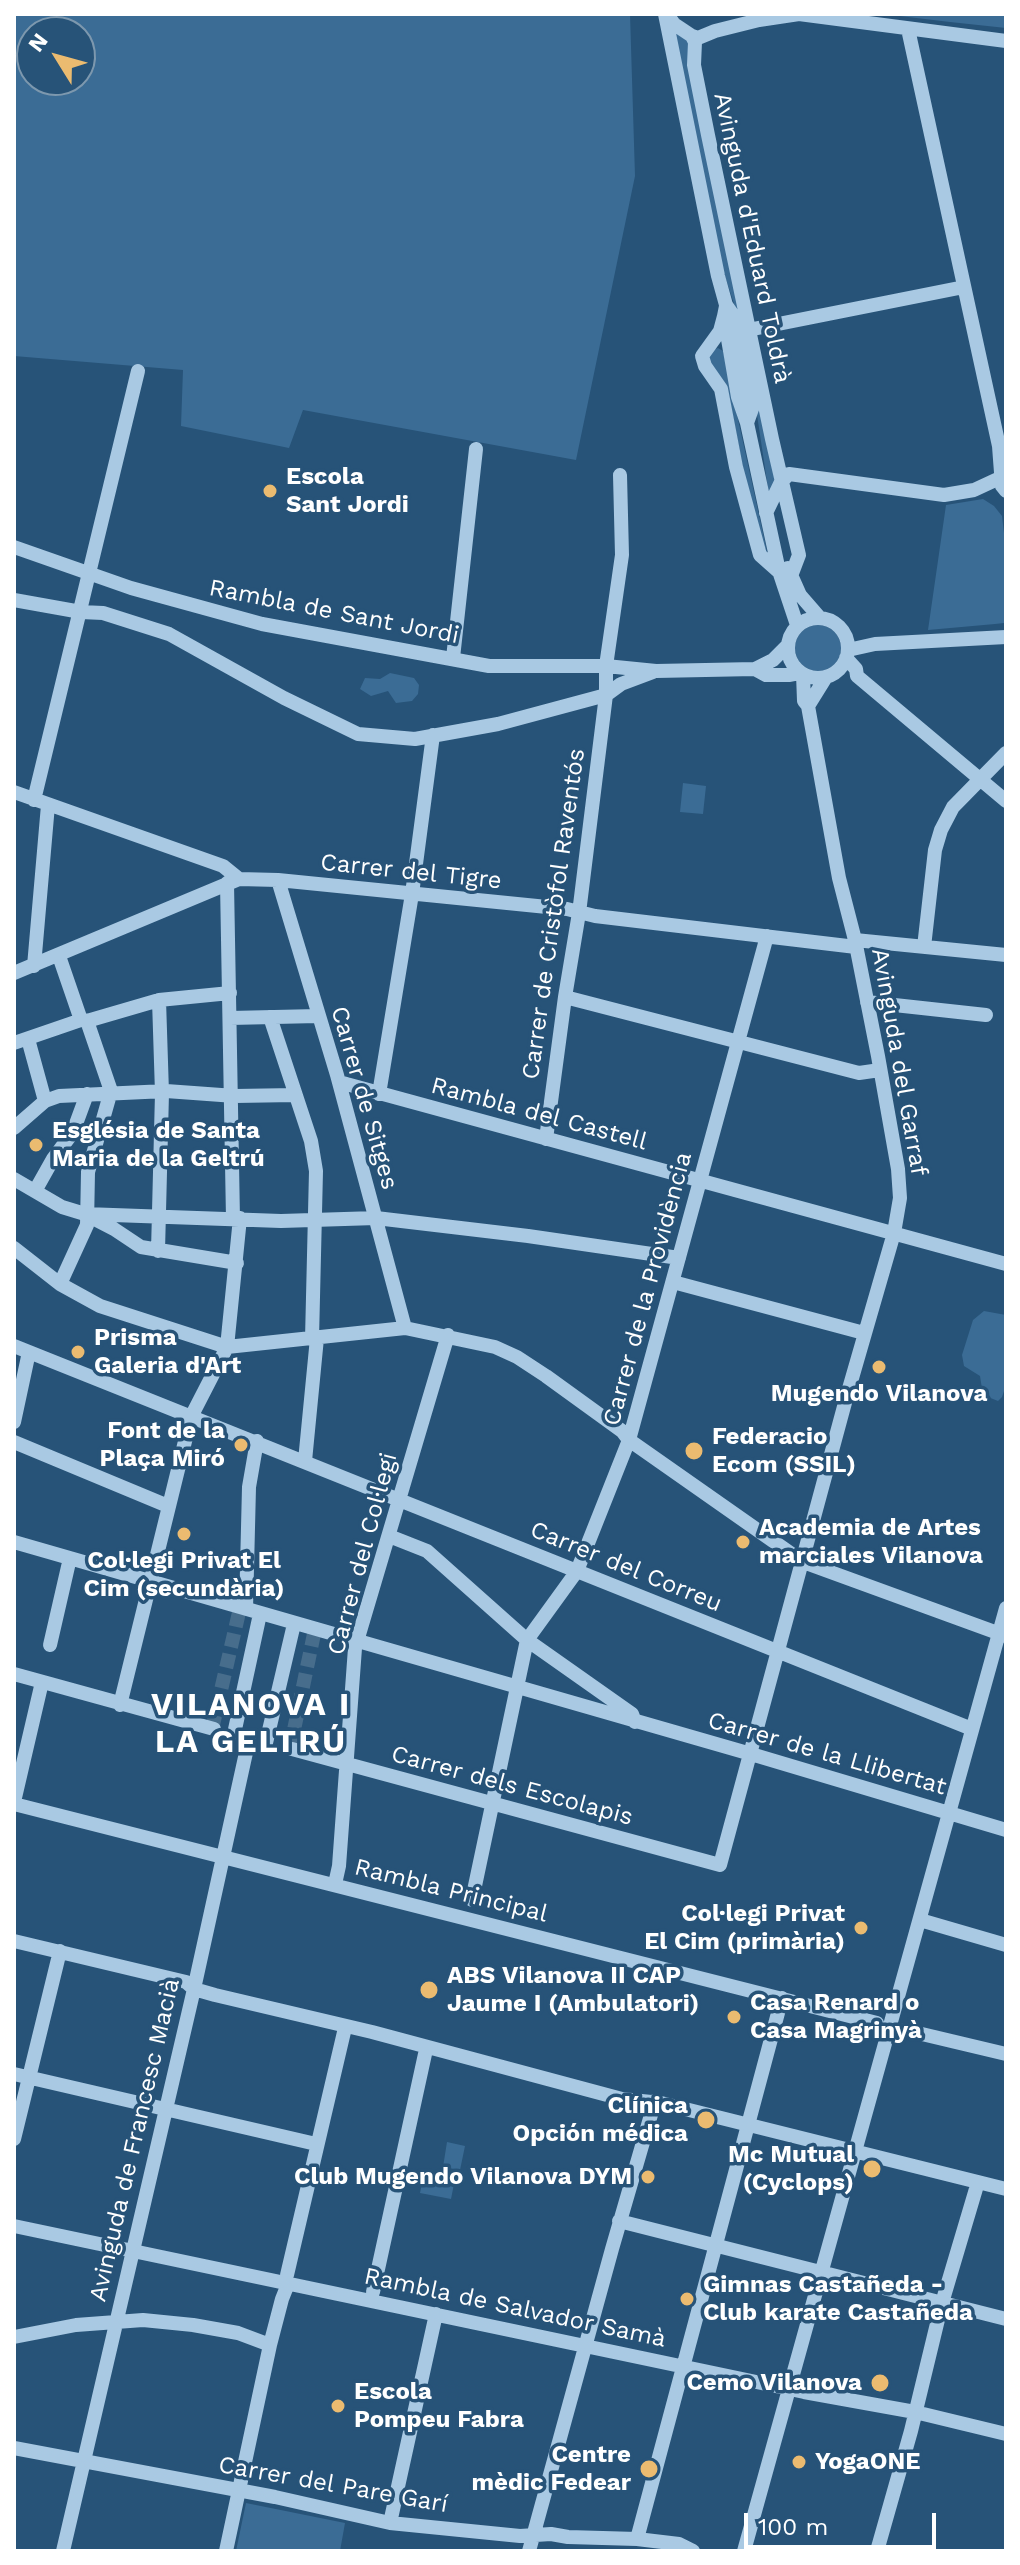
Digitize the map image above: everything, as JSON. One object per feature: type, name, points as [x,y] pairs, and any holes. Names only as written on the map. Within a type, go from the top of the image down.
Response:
[{"type":"street","name":"Avinguda d'Eduard Toldrà","points":[[666,14],[695,42],[694,65],[708,135],[799,555],[785,574]]},
{"type":"street","name":"Avinguda d'Eduard Toldrà","points":[[666,14],[725,311],[738,397],[747,423],[765,514],[785,574],[797,625]]},
{"type":"street","points":[[692,36],[698,38],[759,20],[799,14],[1006,41]]},
{"type":"street","points":[[765,514],[781,482],[789,474],[944,495],[1005,481],[998,464],[1002,449],[908,29]]},
{"type":"street","points":[[748,330],[964,287]]},
{"type":"street","name":"Avinguda d'Eduard Toldrà","points":[[725,311],[720,331],[702,356],[721,389],[736,467],[760,555],[785,574],[820,618]]},
{"type":"street","name":"Avinguda d'Eduard Toldrà","points":[[725,311],[735,318],[745,361],[752,409],[747,423]]},
{"type":"street","points":[[713,342],[736,345],[745,361]]},
{"type":"street","points":[[34,966],[41,802],[81,612],[138,371]]},
{"type":"street","points":[[453,658],[476,449]]},
{"type":"street","points":[[606,695],[606,666],[622,555],[620,475]]},
{"type":"street","name":"Rambla de Sant Jordi","points":[[14,547],[142,592],[262,624],[489,666],[606,666],[656,671],[755,669],[766,675],[801,673]]},
{"type":"street","name":"Rambla de Sant Jordi","points":[[14,600],[103,613],[169,634],[284,698],[358,734],[415,739],[498,724],[606,695],[621,684],[656,671]]},
{"type":"street","points":[[755,669],[773,660],[788,645],[797,625],[808,619],[828,619],[875,644]]},
{"type":"street","points":[[841,628],[847,642],[847,654],[857,676]]},
{"type":"street","points":[[808,706],[847,654],[875,644],[1006,637]]},
{"type":"street","points":[[788,645],[790,660],[801,673],[810,677],[857,676],[1006,801]]},
{"type":"street","name":"Avinguda del Garraf","points":[[720,1865],[894,1233],[900,1198],[898,1169],[880,1070],[856,944],[839,878],[801,673]]},
{"type":"street","name":"Carrer de Cristòfol Raventós","points":[[546,1139],[579,913],[606,695]]},
{"type":"street","points":[[379,1094],[412,894],[433,735]]},
{"type":"street","points":[[924,947],[935,850],[941,830],[953,807],[1006,753]]},
{"type":"street","points":[[14,792],[223,866],[233,881],[230,1094],[237,1263],[227,1347],[194,1418],[168,1506],[120,1705]]},
{"type":"street","name":"Carrer del Tigre","points":[[233,881],[278,880],[567,909],[767,936],[1006,955]]},
{"type":"street","name":"Carrer de Sitges","points":[[278,880],[339,1082],[405,1328]]},
{"type":"street","points":[[14,973],[233,881]]},
{"type":"street","name":"Carrer de la Providència","points":[[528,1638],[577,1571],[629,1440],[767,936]]},
{"type":"street","points":[[59,956],[110,1093],[88,1172],[87,1225],[60,1284]]},
{"type":"street","points":[[45,1101],[21,1041],[159,1000],[230,993]]},
{"type":"street","points":[[565,997],[859,1073],[880,1070]]},
{"type":"street","points":[[158,1251],[162,1093],[159,1000]]},
{"type":"street","points":[[867,1002],[986,1015]]},
{"type":"street","points":[[230,1018],[318,1016]]},
{"type":"street","points":[[270,1017],[311,1141],[316,1171],[315,1339],[305,1461]]},
{"type":"street","name":"Rambla del Castell","points":[[339,1082],[1006,1264]]},
{"type":"street","points":[[14,1128],[45,1101],[59,1096],[110,1093],[295,1095]]},
{"type":"street","points":[[35,1191],[73,1132],[87,1094]]},
{"type":"street","points":[[14,1179],[62,1207],[85,1214],[114,1229],[141,1247],[237,1263]]},
{"type":"street","points":[[85,1214],[281,1221],[376,1218],[679,1258]]},
{"type":"street","points":[[14,1248],[60,1284],[100,1306],[227,1347],[405,1328],[495,1347],[517,1357],[803,1562],[1002,1635]]},
{"type":"street","points":[[673,1282],[864,1333]]},
{"type":"street","name":"Carrer del Col·legi","points":[[335,1884],[357,1642],[448,1335]]},
{"type":"street","name":"Carrer del Correu","points":[[14,1346],[972,1729]]},
{"type":"street","points":[[14,1422],[29,1352]]},
{"type":"street","points":[[14,1442],[168,1506]]},
{"type":"street","points":[[234,1734],[248,1610],[251,1486],[261,1443]]},
{"type":"street","points":[[389,1536],[427,1551],[528,1638],[632,1714],[635,1722]]},
{"type":"street","name":"Carrer de la Llibertat","points":[[14,1542],[1006,1830]]},
{"type":"street","points":[[50,1645],[70,1558]]},
{"type":"street","points":[[744,2551],[972,1729],[1002,1635],[1006,1608]]},
{"type":"street","points":[[266,1743],[294,1624]]},
{"type":"street","points":[[472,1900],[515,1687],[528,1638]]},
{"type":"street","points":[[14,1674],[212,1729]]},
{"type":"street","points":[[14,1803],[42,1682]]},
{"type":"street","name":"Avinguda de Francesc Macià","points":[[63,2551],[249,1739]]},
{"type":"street","name":"Carrer dels Escolapis","points":[[292,1749],[720,1865]]},
{"type":"street","name":"Rambla Principal","points":[[14,1803],[1006,2054]]},
{"type":"street","points":[[920,1920],[1006,1945]]},
{"type":"street","points":[[14,1941],[186,1982],[194,1989],[215,1995],[441,2050],[622,2099],[655,2101],[1006,2189]]},
{"type":"street","points":[[14,2139],[21,2076],[60,1951]]},
{"type":"street","points":[[637,2539],[782,1998]]},
{"type":"street","points":[[226,2551],[270,2345],[288,2280],[316,2144],[344,2032]]},
{"type":"street","points":[[373,2292],[425,2054]]},
{"type":"street","points":[[21,2076],[316,2144]]},
{"type":"street","points":[[531,2544],[655,2101]]},
{"type":"street","points":[[877,2551],[942,2303],[978,2182]]},
{"type":"street","points":[[619,2221],[1006,2319]]},
{"type":"street","name":"Rambla de Salvador Samà","points":[[14,2226],[288,2280],[436,2314],[915,2412],[1006,2434]]},
{"type":"street","points":[[390,2523],[436,2314]]},
{"type":"street","points":[[14,2337],[76,2325],[143,2320],[238,2333],[270,2345]]},
{"type":"street","name":"Carrer del Pare Garí","points":[[14,2448],[239,2490],[390,2523],[531,2544],[551,2534],[679,2544],[693,2551]]},
{"type":"shaded area","points":[[14,14],[630,14],[635,176],[576,460],[303,410],[289,448],[181,426],[183,370],[14,356]]},
{"type":"shaded area","points":[[883,14],[1006,14],[1006,28],[950,22]]},
{"type":"shaded area","points":[[674,28],[691,44],[776,483],[769,495],[753,388],[736,310],[723,270]]},
{"type":"shaded area","points":[[718,348],[723,351],[768,556],[752,513],[729,396],[709,364],[710,351]]},
{"type":"shaded area","points":[[983,499],[1002,516],[1006,550],[1006,619],[1004,623],[928,630],[946,505]]},
{"type":"shaded area","points":[[818,625],[834,632],[841,648],[834,664],[818,671],[802,664],[795,648],[802,632]]},
{"type":"shaded area","points":[[390,673],[414,678],[419,685],[418,694],[412,701],[396,703],[388,691],[371,696],[360,689],[365,678],[380,679]]},
{"type":"shaded area","points":[[683,783],[706,786],[703,814],[680,812]]},
{"type":"shaded area","points":[[984,1311],[1006,1315],[1006,1385],[998,1401],[983,1395],[980,1376],[964,1366],[962,1355],[973,1320]]},
{"type":"shaded area","points":[[447,2142],[465,2146],[460,2170],[443,2167]]},
{"type":"shaded area","points":[[424,2173],[455,2179],[451,2199],[420,2193]]},
{"type":"shaded area","points":[[246,2503],[345,2523],[340,2551],[236,2551]]},
{"type":"tunnel","points":[[212,1729],[240,1608]]},
{"type":"tunnel","points":[[290,1749],[315,1629]]},
{"type":"place","name":"Escola Sant Jordi","points":[[270,491]]},
{"type":"place","name":"Església de Santa Maria de la Geltrú","points":[[36,1145]]},
{"type":"place","name":"Prisma Galeria d'Art","points":[[78,1352]]},
{"type":"place","name":"Mugendo Vilanova","points":[[879,1367]]},
{"type":"place","name":"Font de la Plaça Miró","points":[[241,1445]]},
{"type":"place","name":"Federacio Ecom (SSIL)","points":[[694,1451]]},
{"type":"place","name":"Col·legi Privat El Cim (secundària)","points":[[184,1534]]},
{"type":"place","name":"Academia de Artes marciales Vilanova","points":[[743,1542]]},
{"type":"place","name":"Col·legi Privat El Cim (primària)","points":[[861,1928]]},
{"type":"place","name":"ABS Vilanova II CAP Jaume I (Ambulatori)","points":[[429,1990]]},
{"type":"place","name":"Casa Renard o Casa Magrinyà","points":[[734,2017]]},
{"type":"place","name":"Clínica Opción médica","points":[[706,2120]]},
{"type":"place","name":"Mc Mutual (Cyclops)","points":[[872,2169]]},
{"type":"place","name":"Club Mugendo Vilanova DYM","points":[[648,2177]]},
{"type":"place","name":"Gimnas Castañeda - Club karate Castañeda","points":[[687,2299]]},
{"type":"place","name":"Cemo Vilanova","points":[[880,2383]]},
{"type":"place","name":"Escola Pompeu Fabra","points":[[338,2406]]},
{"type":"place","name":"YogaONE","points":[[799,2462]]},
{"type":"place","name":"Centre mèdic Fedear","points":[[649,2469]]},
{"type":"district","name":"VILANOVA I LA GELTRÚ","points":[[251,1724]]}]
